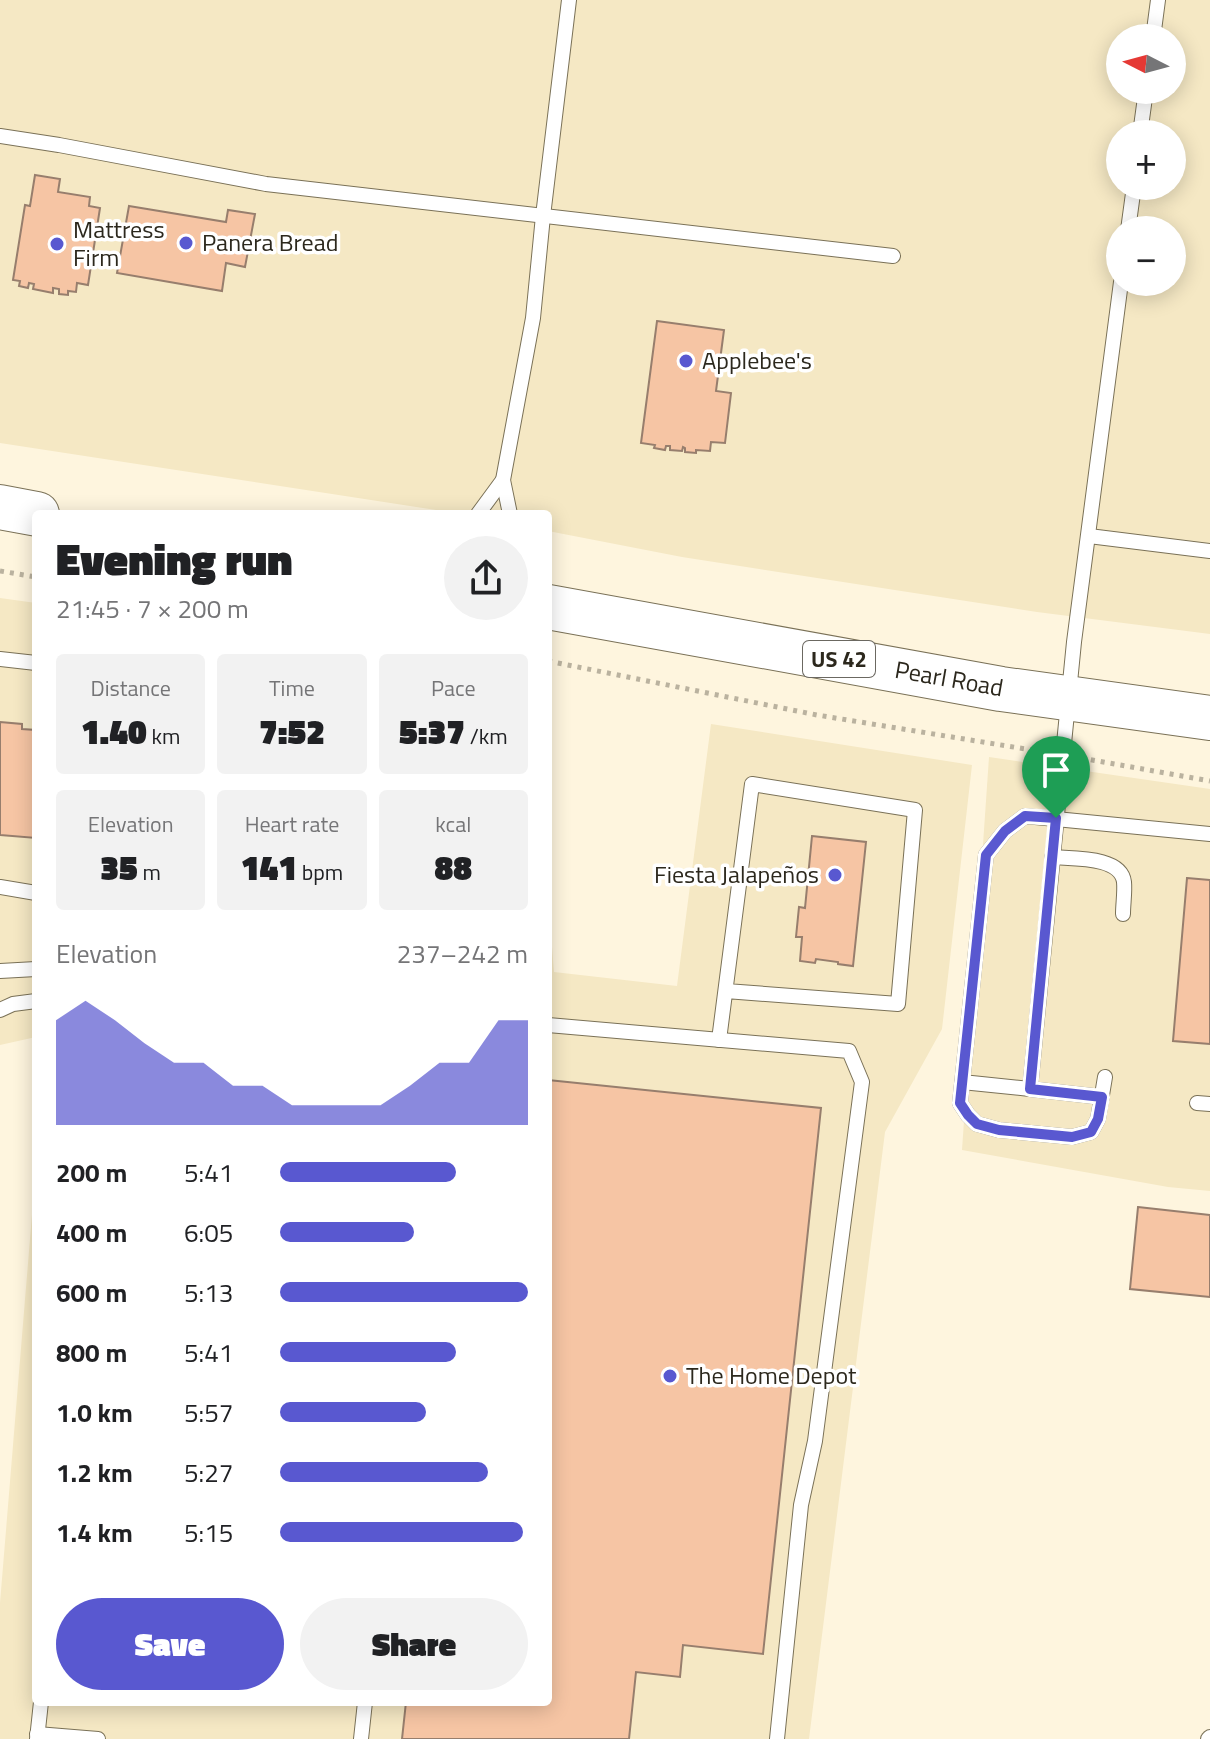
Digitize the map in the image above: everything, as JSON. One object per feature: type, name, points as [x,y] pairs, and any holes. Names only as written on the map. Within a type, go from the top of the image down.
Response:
[{"type":"main road","points":[[0,507],[32,513]]},
{"type":"main road","name":"Pearl Road","points":[[552,608],[1001,689],[1210,718]]},
{"type":"lane","points":[[509,510],[503,480],[533,318],[569,0]]},
{"type":"lane","points":[[1155,24],[1158,0]]},
{"type":"lane","points":[[0,136],[266,184],[893,256]]},
{"type":"lane","points":[[1030,1089],[1074,642],[1119,296]]},
{"type":"lane","points":[[481,510],[503,480]]},
{"type":"lane","points":[[1089,536],[1210,551]]},
{"type":"lane","points":[[0,659],[32,663]]},
{"type":"lane","points":[[719,1040],[752,784],[915,810],[898,1004],[726,991]]},
{"type":"lane","points":[[1105,1077],[1098,1119],[1091,1132],[1072,1137],[999,1130],[977,1124],[960,1103],[986,855],[1005,831],[1025,816],[1210,834]]},
{"type":"lane","points":[[1052,857],[1108,862],[1118,869],[1124,880],[1123,914]]},
{"type":"lane","points":[[0,887],[32,892]]},
{"type":"lane","points":[[0,971],[32,969]]},
{"type":"lane","points":[[0,1010],[13,1004],[32,1002]]},
{"type":"lane","points":[[552,1025],[849,1051],[862,1082],[815,1441],[801,1505],[777,1739]]},
{"type":"lane","points":[[962,1082],[1102,1097]]},
{"type":"lane","points":[[41,1706],[37,1737],[98,1739]]},
{"type":"lane","points":[[361,1739],[365,1706]]},
{"type":"path","points":[[0,571],[32,576]]},
{"type":"path","points":[[552,662],[817,715],[1210,781]]},
{"type":"shaded area","points":[[0,0],[1210,0],[1210,634],[1037,612],[682,557],[552,532],[552,510],[436,510],[0,443]]},
{"type":"shaded area","points":[[0,598],[32,602],[32,1038],[0,1045]]},
{"type":"shaded area","points":[[711,724],[972,765],[942,1029],[885,1132],[809,1739],[0,1739],[0,1603],[32,1215],[32,1706],[552,1706],[552,947],[554,972],[677,986]]},
{"type":"shaded area","points":[[989,757],[1210,789],[1210,1191],[1168,1187],[962,1150]]},
{"type":"building","name":"Mattress Firm","points":[[35,175],[60,179],[58,192],[90,197],[89,206],[100,208],[88,285],[77,283],[76,292],[68,291],[68,295],[59,294],[59,289],[53,288],[53,293],[33,289],[34,284],[29,283],[28,288],[19,286],[20,281],[13,280],[25,205],[30,206]]},
{"type":"building","name":"Panera Bread","points":[[129,206],[226,222],[228,210],[255,214],[245,267],[226,263],[222,291],[117,273]]},
{"type":"building","name":"Applebee's","points":[[657,321],[724,330],[716,391],[731,393],[725,443],[711,442],[710,451],[685,452],[683,447],[682,451],[670,450],[670,446],[666,446],[665,450],[641,443]]},
{"type":"building","points":[[0,722],[22,724],[22,729],[32,730],[32,838],[0,835]]},
{"type":"building","name":"Fiesta Jalapeños","points":[[812,836],[866,842],[853,966],[816,959],[815,963],[800,961],[802,937],[796,937],[799,907],[805,908]]},
{"type":"building","points":[[1187,878],[1210,880],[1210,1044],[1173,1041]]},
{"type":"building","name":"The Home Depot","points":[[552,1080],[821,1108],[763,1654],[683,1645],[680,1677],[636,1672],[629,1739],[402,1739],[406,1706],[552,1706]]},
{"type":"building","points":[[1138,1207],[1210,1215],[1210,1297],[1130,1289]]},
{"type":"place","name":"Panera Bread","points":[[186,243]]},
{"type":"place","name":"Mattress Firm","points":[[57,244]]},
{"type":"place","name":"Applebee's","points":[[686,361]]},
{"type":"place","name":"Fiesta Jalapeños","points":[[835,875]]},
{"type":"place","name":"The Home Depot","points":[[670,1376]]},
{"type":"route","points":[[1025,816],[1056,818],[1030,1089],[1102,1097],[1098,1119],[1091,1132],[1072,1137],[999,1130],[977,1124],[960,1103],[986,855],[1005,831],[1025,816]]}]
